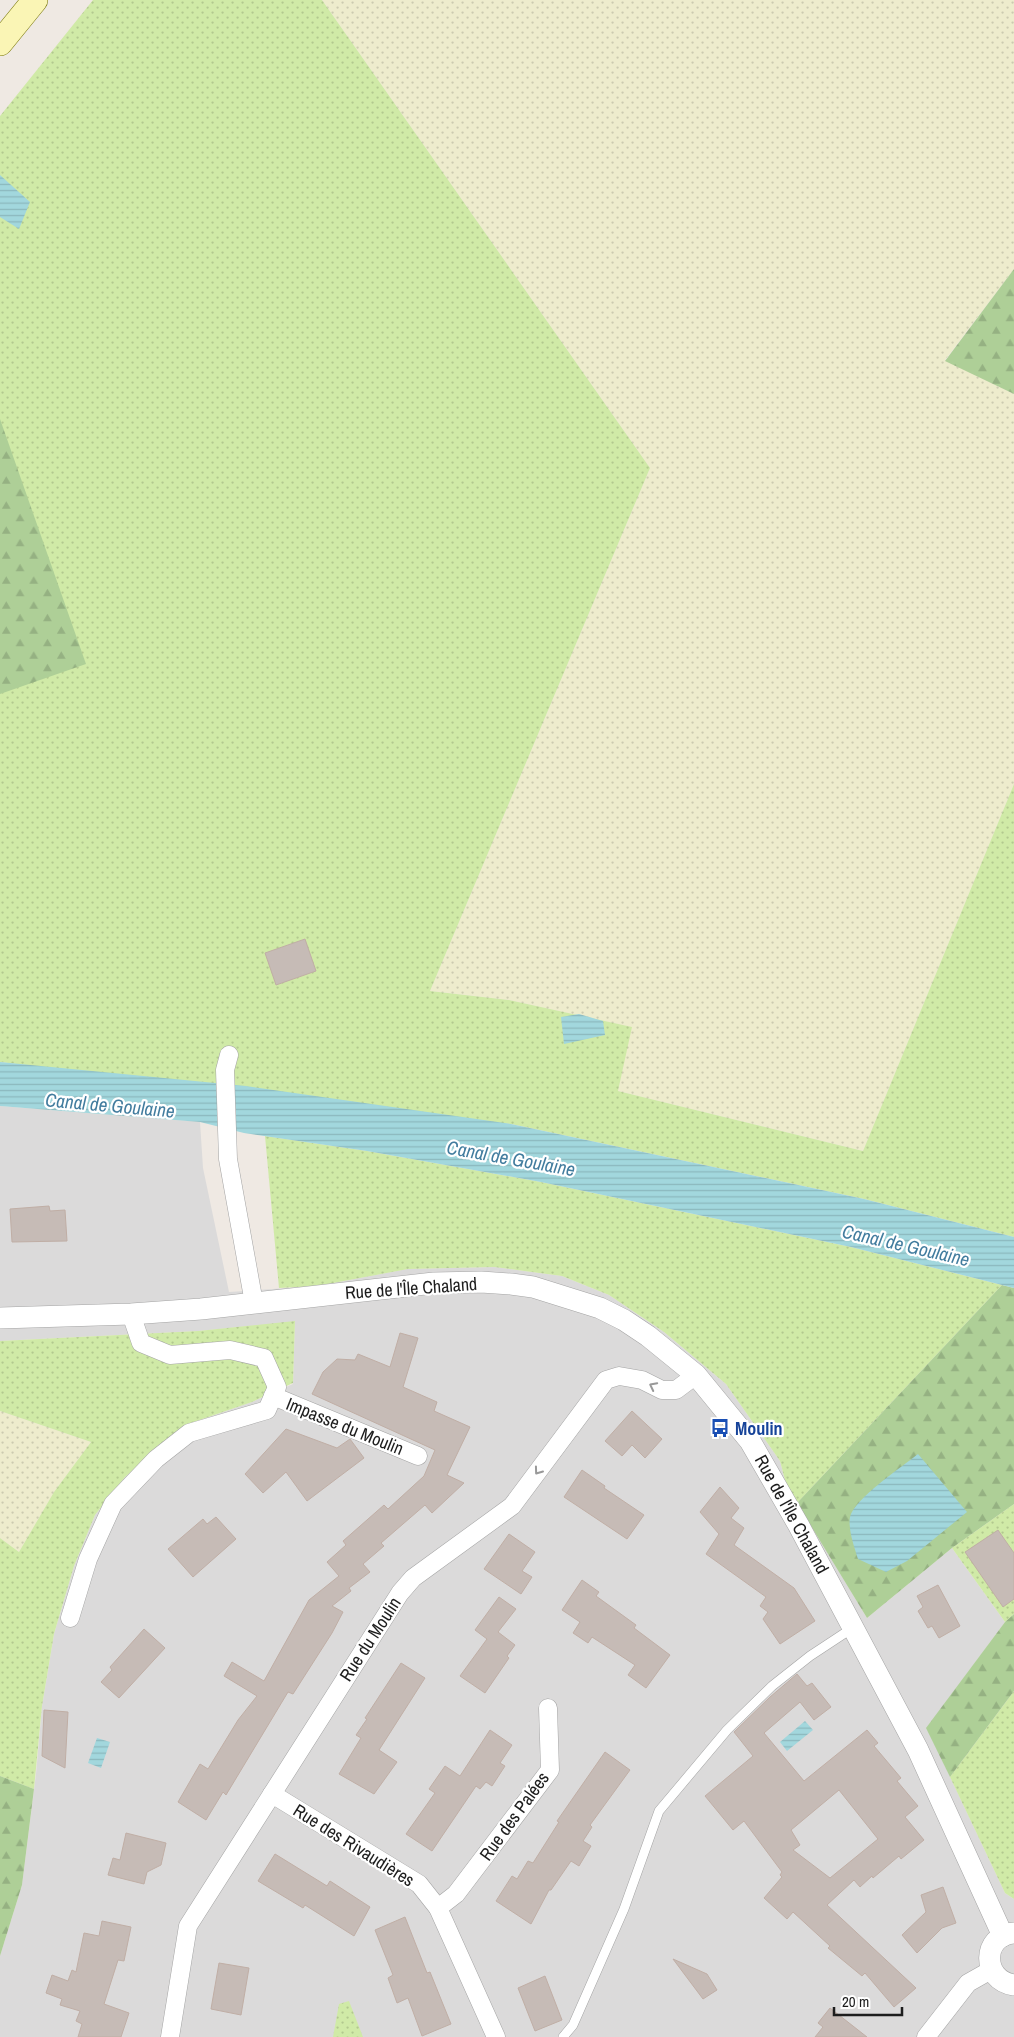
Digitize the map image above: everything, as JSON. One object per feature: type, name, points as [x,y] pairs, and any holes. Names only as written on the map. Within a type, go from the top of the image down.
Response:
[{"type":"main road","points":[[0,43],[34,0]]},
{"type":"street","points":[[227,1063],[228,1159],[254,1303]]},
{"type":"street","name":"Rue de l'Île Chaland","points":[[0,1318],[131,1314],[254,1303],[434,1283],[510,1284],[567,1297],[608,1312],[648,1336],[696,1375],[750,1441],[854,1627],[918,1750],[1008,1935]]},
{"type":"street","name":"Impasse du Moulin","points":[[70,1618],[88,1558],[113,1504],[156,1460],[189,1433],[267,1410],[277,1387],[264,1358],[230,1350],[170,1355],[141,1343],[131,1314]]},
{"type":"street","name":"Rue du Moulin","points":[[170,2037],[188,1926],[400,1593],[413,1578],[512,1506],[606,1380],[619,1376],[642,1380],[662,1390],[676,1390],[696,1375]]},
{"type":"street","name":"Impasse du Moulin","points":[[273,1396],[418,1456]]},
{"type":"street","name":"Rue des Palées","points":[[438,1908],[456,1894],[550,1770],[548,1708]]},
{"type":"street","name":"Rue des Rivaudières","points":[[272,1794],[419,1884],[438,1908],[496,2037]]},
{"type":"street","points":[[1008,1935],[996,1942],[991,1950],[989,1960],[991,1970],[997,1978],[1006,1984],[1014,1985]]},
{"type":"street","points":[[926,2037],[968,1983],[991,1970]]},
{"type":"lane","points":[[563,2037],[573,2025],[624,1909],[659,1811],[727,1730],[772,1686],[810,1656],[854,1627]]},
{"type":"shaded area","points":[[322,0],[1014,0],[1014,269],[945,360],[1014,394],[1014,784],[863,1151],[618,1091],[631,1027],[509,1000],[430,991],[650,468]]},
{"type":"shaded area","points":[[0,1106],[200,1122],[203,1168],[229,1292],[317,1286],[407,1269],[494,1267],[562,1276],[609,1295],[664,1332],[726,1384],[780,1461],[786,1484],[867,1618],[952,1548],[1005,1622],[927,1728],[1005,1893],[1014,1899],[1014,2037],[0,2037],[0,1956],[22,1885],[36,1774],[42,1706],[54,1634],[74,1566],[95,1515],[125,1477],[185,1425],[252,1402],[293,1384],[295,1322],[198,1331],[0,1341]]},
{"type":"shaded area","points":[[0,1411],[91,1442],[54,1492],[19,1552],[0,1538]]},
{"type":"green space","points":[[93,0],[322,0],[650,468],[430,991],[509,1000],[632,1027],[618,1091],[863,1151],[1014,784],[1014,1237],[864,1199],[511,1124],[0,1062],[0,116]]},
{"type":"green space","points":[[1014,269],[1014,394],[945,361]]},
{"type":"green space","points":[[0,419],[86,664],[0,694]]},
{"type":"green space","points":[[265,1136],[367,1151],[541,1182],[851,1247],[1002,1285],[797,1503],[786,1484],[780,1461],[726,1384],[664,1332],[609,1295],[562,1276],[494,1267],[408,1269],[317,1286],[279,1288]]},
{"type":"green space","points":[[1002,1285],[1014,1288],[1014,1504],[952,1548],[867,1618],[797,1503]]},
{"type":"green space","points":[[295,1321],[293,1383],[252,1402],[185,1425],[125,1477],[95,1515],[74,1566],[54,1634],[42,1706],[34,1789],[0,1776],[0,1538],[19,1552],[54,1492],[91,1442],[0,1411],[0,1341],[198,1331]]},
{"type":"green space","points":[[1014,1504],[1014,1614],[1005,1622],[952,1548]]},
{"type":"green space","points":[[1014,1614],[1014,1691],[950,1777],[926,1728],[1005,1622]]},
{"type":"green space","points":[[1014,1691],[1014,1899],[1005,1893],[950,1777]]},
{"type":"green space","points":[[0,1776],[34,1789],[22,1885],[0,1956]]},
{"type":"green space","points":[[349,2001],[363,2037],[333,2037],[339,2004]]},
{"type":"water","points":[[0,175],[30,202],[19,229],[0,217]]},
{"type":"water","points":[[579,1014],[603,1021],[605,1035],[564,1044],[561,1017]]},
{"type":"water","name":"Canal de Goulaine","points":[[0,1062],[246,1086],[511,1124],[864,1199],[1014,1237],[1014,1288],[851,1247],[541,1182],[367,1151],[244,1133],[200,1122],[0,1106]]},
{"type":"water","points":[[918,1454],[967,1512],[907,1561],[886,1572],[858,1559],[851,1533],[850,1517],[853,1510],[869,1492]]},
{"type":"water","points":[[805,1721],[813,1730],[787,1751],[780,1742]]},
{"type":"water","points":[[97,1738],[110,1742],[101,1768],[88,1763]]},
{"type":"building","points":[[305,939],[316,971],[276,985],[265,953]]},
{"type":"building","points":[[49,1206],[50,1211],[65,1210],[67,1241],[12,1242],[10,1209]]},
{"type":"building","points":[[400,1333],[418,1338],[403,1387],[437,1402],[434,1411],[470,1427],[447,1475],[464,1483],[432,1513],[425,1505],[381,1543],[384,1546],[363,1564],[370,1572],[349,1588],[351,1591],[332,1606],[343,1612],[332,1633],[293,1694],[288,1692],[226,1795],[223,1792],[206,1820],[178,1802],[200,1764],[208,1769],[238,1720],[257,1696],[224,1676],[232,1662],[264,1681],[309,1600],[339,1576],[327,1562],[346,1545],[343,1541],[384,1505],[388,1509],[424,1476],[435,1450],[312,1394],[323,1372],[337,1359],[355,1360],[358,1354],[390,1367]]},
{"type":"building","points":[[632,1411],[662,1439],[645,1458],[632,1445],[622,1456],[605,1441]]},
{"type":"building","points":[[286,1429],[337,1448],[350,1439],[364,1458],[307,1501],[286,1472],[263,1493],[245,1474]]},
{"type":"building","points":[[582,1470],[605,1486],[604,1488],[644,1515],[627,1539],[564,1497]]},
{"type":"building","points":[[720,1487],[739,1508],[731,1518],[744,1528],[734,1545],[794,1588],[815,1621],[780,1644],[763,1619],[768,1612],[760,1606],[766,1597],[706,1554],[719,1534],[700,1512]]},
{"type":"building","points":[[216,1517],[236,1539],[193,1577],[168,1549],[203,1519],[207,1524]]},
{"type":"building","points":[[998,1530],[1014,1553],[1014,1599],[1003,1607],[965,1552]]},
{"type":"building","points":[[509,1534],[535,1552],[522,1571],[532,1577],[521,1594],[484,1569]]},
{"type":"building","points":[[582,1580],[599,1592],[596,1596],[636,1625],[634,1628],[670,1655],[646,1688],[628,1675],[635,1665],[592,1637],[588,1643],[573,1633],[580,1622],[562,1610]]},
{"type":"building","points":[[938,1585],[960,1626],[939,1638],[932,1626],[928,1628],[918,1611],[923,1607],[917,1596]]},
{"type":"building","points":[[499,1597],[516,1609],[498,1632],[515,1645],[507,1656],[509,1658],[485,1693],[460,1676],[487,1639],[475,1630]]},
{"type":"building","points":[[144,1629],[165,1648],[119,1698],[101,1682],[112,1670],[110,1667]]},
{"type":"building","points":[[401,1663],[425,1678],[379,1750],[397,1762],[374,1794],[339,1774],[361,1738],[356,1735],[367,1719],[365,1718]]},
{"type":"building","points":[[797,1674],[807,1686],[812,1683],[831,1707],[814,1720],[800,1702],[764,1733],[804,1781],[867,1730],[878,1743],[874,1746],[901,1778],[897,1781],[918,1806],[905,1817],[924,1840],[901,1859],[899,1856],[860,1887],[854,1880],[827,1905],[916,1988],[894,2007],[865,1973],[862,1976],[828,1948],[830,1946],[793,1912],[787,1919],[764,1898],[782,1877],[780,1875],[782,1872],[744,1821],[733,1830],[705,1796],[753,1756],[734,1732]],"holes":[[[839,1790],[878,1839],[830,1878],[793,1850],[800,1845],[791,1830]]]},
{"type":"building","points":[[44,1710],[68,1712],[65,1768],[42,1756]]},
{"type":"building","points":[[490,1730],[512,1745],[500,1763],[505,1766],[492,1786],[486,1782],[480,1789],[476,1786],[432,1851],[406,1834],[435,1793],[429,1789],[445,1766],[460,1776]]},
{"type":"building","points":[[605,1752],[630,1770],[590,1825],[592,1827],[583,1841],[591,1846],[579,1866],[571,1861],[551,1890],[549,1890],[531,1924],[496,1901],[512,1876],[517,1879],[528,1861],[533,1863],[559,1822],[557,1821]]},
{"type":"building","points":[[126,1833],[166,1843],[161,1865],[147,1872],[144,1884],[108,1875],[113,1858],[120,1860]]},
{"type":"building","points":[[275,1854],[327,1886],[330,1881],[370,1907],[354,1936],[305,1905],[303,1908],[258,1881]]},
{"type":"building","points":[[943,1887],[956,1923],[942,1928],[917,1953],[902,1935],[926,1912],[921,1895]]},
{"type":"building","points":[[405,1917],[427,1973],[430,1972],[451,2024],[422,2036],[408,1998],[397,2003],[388,1978],[393,1975],[375,1930]]},
{"type":"building","points":[[102,1921],[131,1927],[124,1961],[118,1960],[104,2004],[129,2013],[121,2037],[78,2037],[82,2024],[76,2021],[80,2011],[60,2005],[62,1999],[46,1993],[52,1975],[68,1981],[72,1970],[76,1972],[84,1933],[99,1936]]},
{"type":"building","points":[[673,1959],[707,1974],[717,1990],[703,1999]]},
{"type":"building","points":[[219,1963],[249,1968],[241,2015],[211,2009]]},
{"type":"building","points":[[545,1976],[562,2020],[535,2031],[518,1988]]},
{"type":"building","points":[[830,2008],[867,2037],[815,2037],[823,2027],[818,2023]]},
{"type":"place","name":"Moulin","points":[[720,1428]]}]
